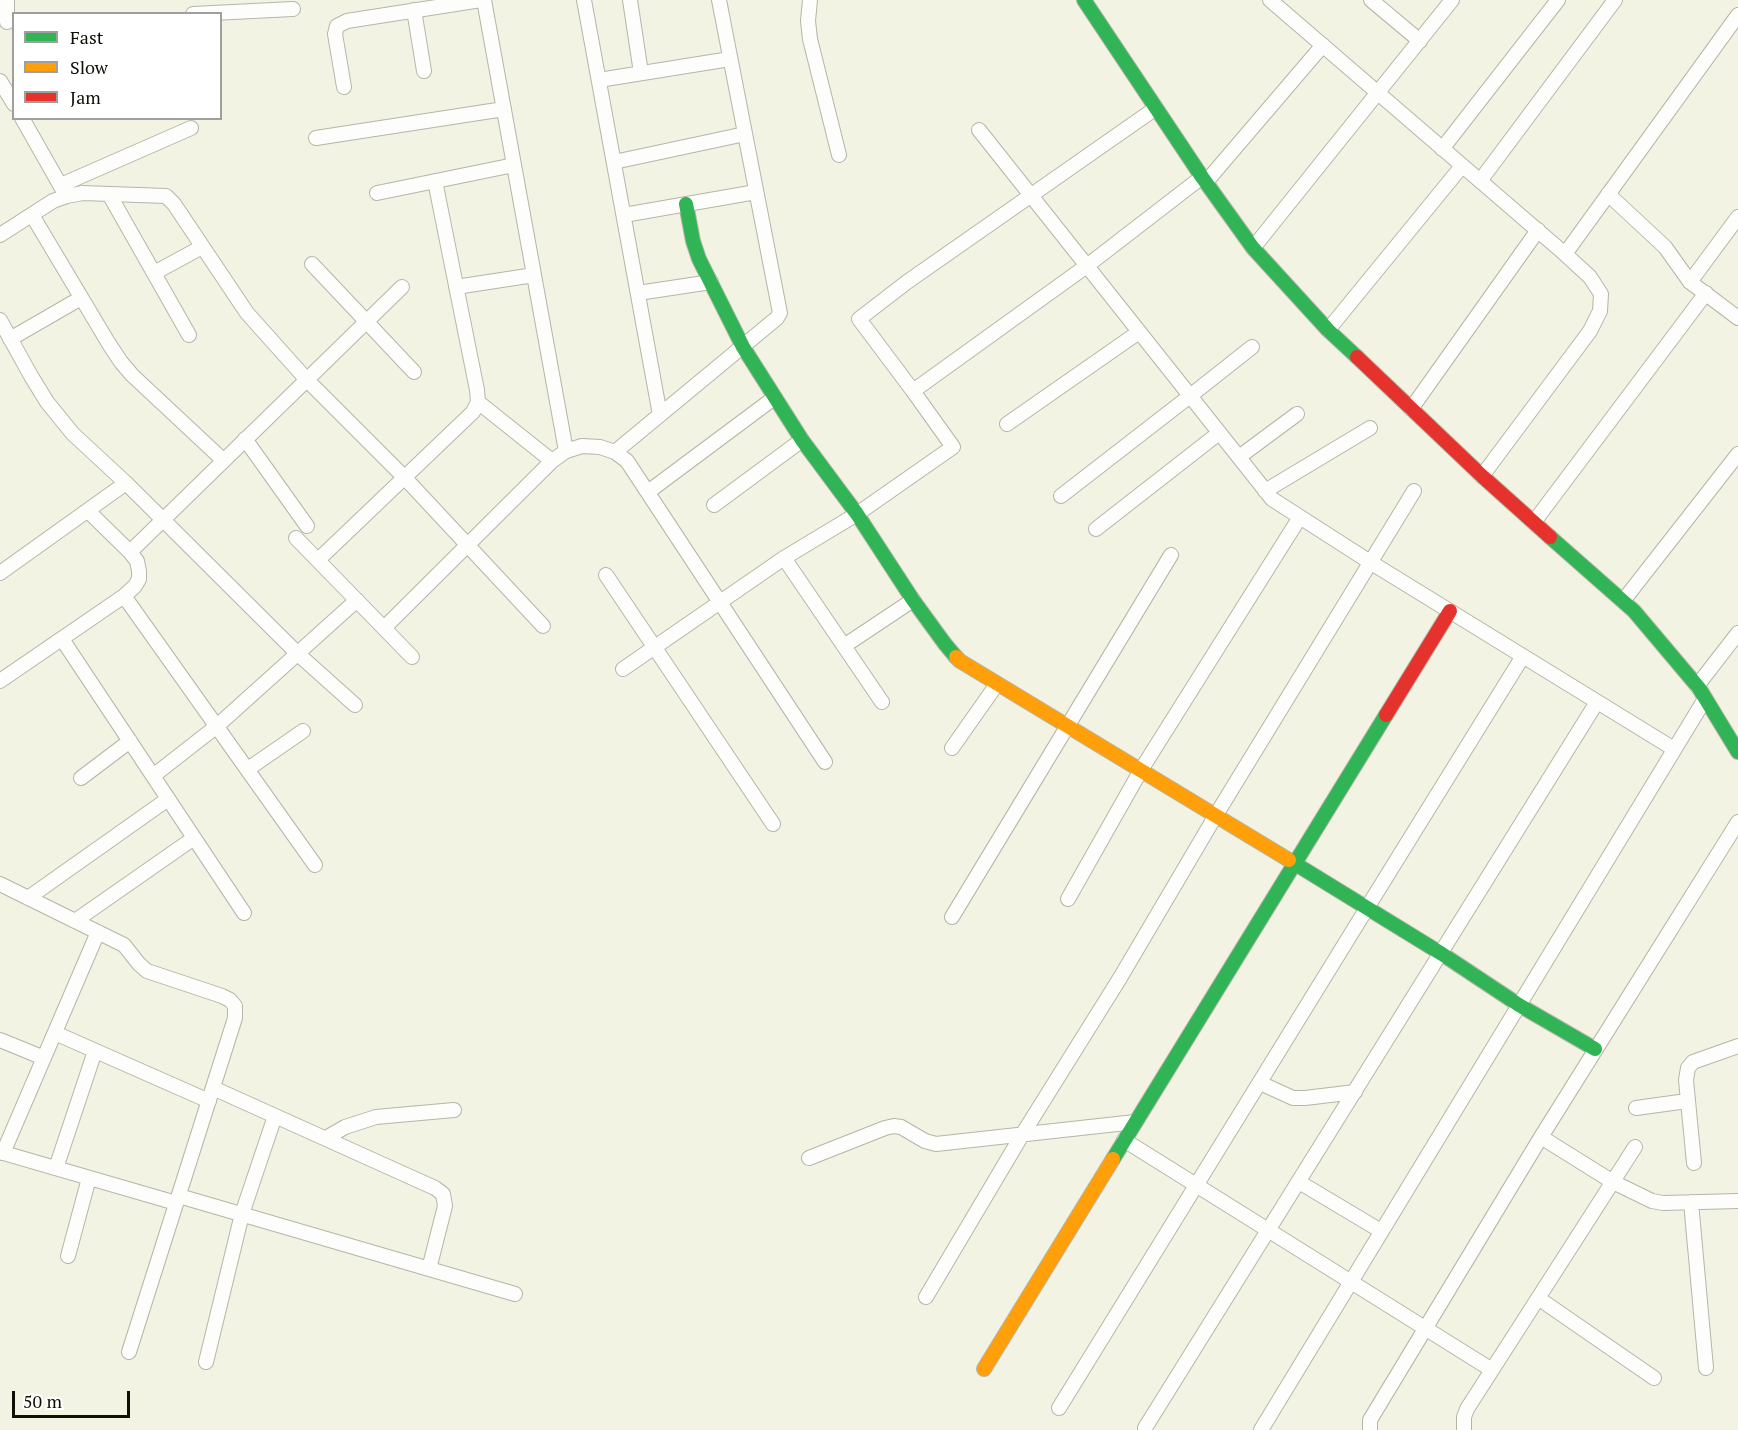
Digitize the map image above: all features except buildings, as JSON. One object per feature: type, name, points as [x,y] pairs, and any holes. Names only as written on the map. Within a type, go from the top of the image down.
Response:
[{"type":"street","points":[[7,0],[7,22]]},
{"type":"street","points":[[344,87],[334,34],[337,26],[347,21],[482,0],[566,451]]},
{"type":"street","points":[[584,0],[660,415]]},
{"type":"street","points":[[630,0],[641,73]]},
{"type":"street","points":[[615,452],[743,347],[780,313],[719,0]]},
{"type":"street","points":[[810,0],[808,21],[810,39],[839,155]]},
{"type":"street","points":[[1084,0],[1204,180],[1253,248],[1328,330],[1482,476],[1641,619],[1697,686],[1738,752]]},
{"type":"street","points":[[1270,0],[1565,254],[1590,277],[1600,294],[1600,311],[1590,331],[1482,476]]},
{"type":"street","points":[[1371,0],[1420,41]]},
{"type":"street","points":[[1253,248],[1452,0]]},
{"type":"street","points":[[1442,149],[1558,0]]},
{"type":"street","points":[[1480,182],[1615,0]]},
{"type":"street","points":[[220,12],[293,9]]},
{"type":"street","points":[[414,10],[424,71]]},
{"type":"street","points":[[1565,254],[1738,15]]},
{"type":"street","points":[[914,391],[1204,180],[1323,45]]},
{"type":"street","points":[[599,80],[730,59]]},
{"type":"street","points":[[0,81],[12,101]]},
{"type":"street","points":[[623,669],[784,558],[856,514],[953,447],[859,319],[1156,108]]},
{"type":"street","points":[[316,138],[504,109]]},
{"type":"street","points":[[23,120],[64,191]]},
{"type":"street","points":[[0,236],[53,201],[64,191],[191,128]]},
{"type":"street","points":[[979,130],[1272,499],[1674,749]]},
{"type":"street","points":[[614,162],[745,134]]},
{"type":"street","points":[[377,193],[514,165]]},
{"type":"street","points":[[1328,330],[1461,166]]},
{"type":"street","points":[[318,560],[473,412],[478,402],[435,181]]},
{"type":"street","points":[[64,191],[166,196],[174,204],[248,313],[307,380],[404,477],[543,626]]},
{"type":"street","points":[[624,215],[756,192]]},
{"type":"street","points":[[109,194],[189,335]]},
{"type":"street","points":[[1608,194],[1665,247],[1690,282],[1738,318]]},
{"type":"street","points":[[686,204],[699,259],[743,347],[802,440],[856,514],[913,600],[960,661],[1216,814],[1442,954],[1519,1005],[1595,1049]]},
{"type":"street","points":[[32,215],[109,344],[132,375],[224,460]]},
{"type":"street","points":[[1690,282],[1738,217]]},
{"type":"street","points":[[1411,409],[1538,230]]},
{"type":"street","points":[[154,273],[202,247]]},
{"type":"street","points":[[312,264],[414,372]]},
{"type":"street","points":[[456,287],[534,275]]},
{"type":"street","points":[[638,293],[711,282]]},
{"type":"street","points":[[130,552],[402,287]]},
{"type":"street","points":[[1534,522],[1706,293]]},
{"type":"street","points":[[10,339],[81,298]]},
{"type":"street","points":[[0,320],[42,394],[63,423],[298,654],[355,705]]},
{"type":"street","points":[[1007,424],[1139,332]]},
{"type":"street","points":[[1060,496],[1252,347]]},
{"type":"street","points":[[648,492],[774,398]]},
{"type":"street","points":[[478,402],[552,461]]},
{"type":"street","points":[[1239,457],[1297,414]]},
{"type":"street","points":[[1265,491],[1370,428]]},
{"type":"street","points":[[1096,529],[1219,433]]},
{"type":"street","points":[[245,439],[308,526]]},
{"type":"street","points":[[714,506],[802,440]]},
{"type":"street","points":[[384,628],[552,461],[566,451],[582,446],[600,447],[615,452],[627,461],[825,762]]},
{"type":"street","points":[[1623,601],[1738,454]]},
{"type":"street","points":[[0,573],[126,483]]},
{"type":"street","points":[[926,1297],[1120,978],[1216,814],[1414,491]]},
{"type":"street","points":[[0,681],[124,596],[139,579],[137,561],[88,511]]},
{"type":"street","points":[[1068,899],[1141,770],[1300,517]]},
{"type":"street","points":[[296,538],[412,657]]},
{"type":"street","points":[[952,917],[1171,555]]},
{"type":"street","points":[[784,558],[882,702]]},
{"type":"street","points":[[606,575],[773,824]]},
{"type":"street","points":[[124,596],[315,865]]},
{"type":"street","points":[[153,776],[217,726],[357,600]]},
{"type":"street","points":[[844,646],[913,600]]},
{"type":"street","points":[[984,1369],[1450,611]]},
{"type":"street","points":[[1697,686],[1738,633]]},
{"type":"street","points":[[62,639],[244,913]]},
{"type":"street","points":[[1059,1408],[1523,656]]},
{"type":"street","points":[[952,748],[997,684]]},
{"type":"street","points":[[1261,1430],[1705,699]]},
{"type":"street","points":[[1145,1428],[1597,702]]},
{"type":"street","points":[[248,769],[303,731]]},
{"type":"street","points":[[81,778],[130,741]]},
{"type":"street","points":[[28,898],[168,799]]},
{"type":"street","points":[[1370,1430],[1370,1420],[1541,1137],[1738,822]]},
{"type":"street","points":[[75,921],[194,838]]},
{"type":"street","points":[[0,884],[124,945],[139,964],[147,970],[222,996],[235,1006],[235,1018],[129,1352]]},
{"type":"street","points":[[98,932],[2,1153],[89,1178],[242,1214],[515,1294]]},
{"type":"street","points":[[55,1033],[95,1051],[275,1116],[435,1188],[443,1194],[446,1206],[429,1269]]},
{"type":"street","points":[[0,1040],[44,1058]]},
{"type":"street","points":[[1694,1163],[1687,1101],[1688,1068],[1693,1062],[1738,1047]]},
{"type":"street","points":[[56,1168],[95,1051]]},
{"type":"street","points":[[1260,1083],[1293,1098],[1355,1092]]},
{"type":"street","points":[[1636,1108],[1687,1101]]},
{"type":"street","points":[[326,1138],[345,1127],[376,1117],[454,1110]]},
{"type":"street","points":[[206,1362],[242,1214],[275,1116]]},
{"type":"street","points":[[809,1158],[894,1126],[901,1127],[925,1141],[936,1144],[1136,1122]]},
{"type":"street","points":[[1541,1137],[1613,1182],[1656,1202],[1738,1201]]},
{"type":"street","points":[[1124,1140],[1492,1370]]},
{"type":"street","points":[[1464,1430],[1464,1417],[1467,1409],[1635,1148]]},
{"type":"street","points":[[68,1256],[89,1178]]},
{"type":"street","points":[[1299,1182],[1381,1231]]},
{"type":"street","points":[[1691,1202],[1706,1368]]},
{"type":"street","points":[[1538,1298],[1654,1378]]},
{"type":"traffic: fast","points":[[1084,0],[1202,177],[1253,248],[1328,330],[1357,357]]},
{"type":"traffic: fast","points":[[686,204],[699,259],[743,347],[802,440],[857,514],[913,600],[956,657]]},
{"type":"traffic: fast","points":[[1550,537],[1634,611],[1699,688],[1738,752]]},
{"type":"traffic: fast","points":[[1113,1159],[1386,715]]},
{"type":"traffic: fast","points":[[1289,860],[1442,954],[1519,1005],[1595,1049]]},
{"type":"traffic: slow","points":[[956,657],[1289,860]]},
{"type":"traffic: slow","points":[[984,1369],[1113,1159]]},
{"type":"traffic: jam","points":[[1357,357],[1550,537]]},
{"type":"traffic: jam","points":[[1386,715],[1450,611]]}]
